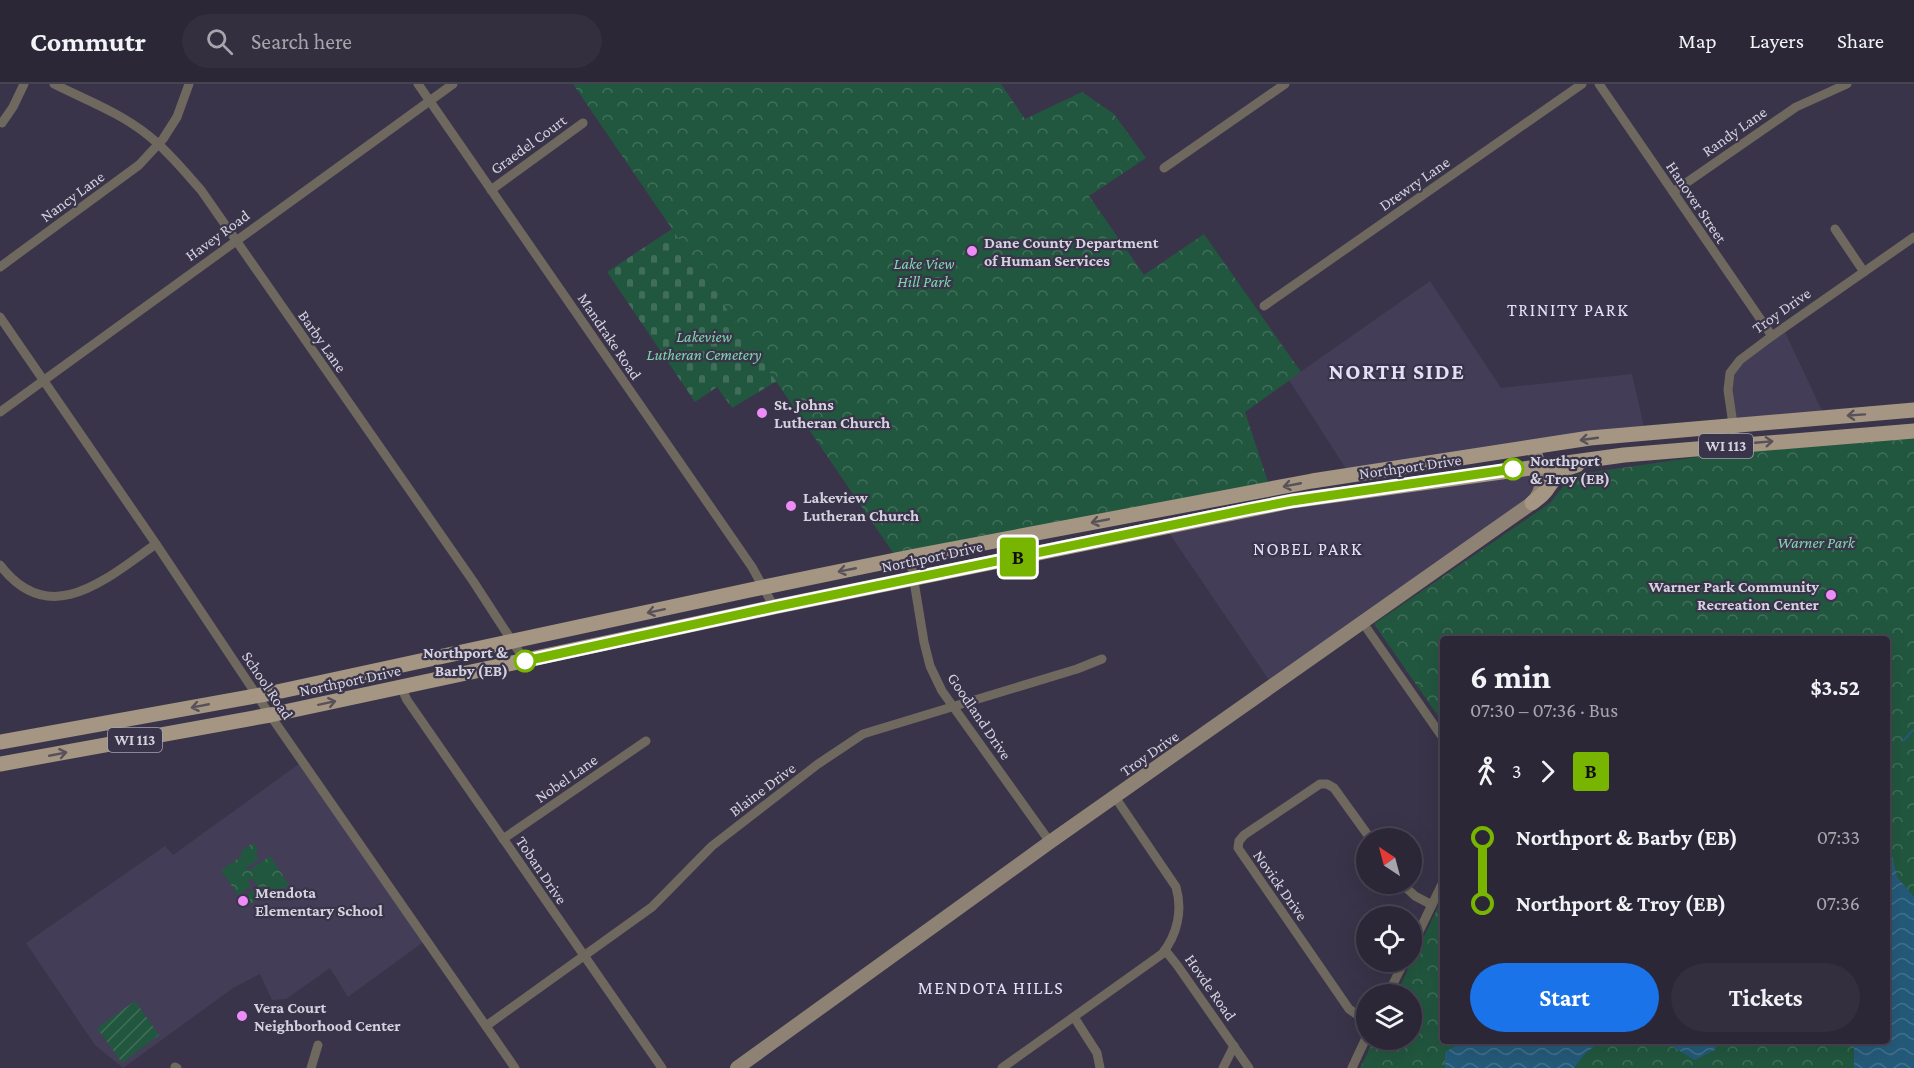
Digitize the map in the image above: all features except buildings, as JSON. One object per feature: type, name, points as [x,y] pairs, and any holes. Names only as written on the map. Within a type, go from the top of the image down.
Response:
[{"type":"main road","name":"Northport Drive","points":[[0,764],[270,715],[774,607],[1250,509],[1539,465],[1658,452],[1672,442],[1914,410]]},
{"type":"main road","name":"Northport Drive","points":[[0,742],[258,696],[910,557],[1312,481],[1590,438],[1914,431]]},
{"type":"main road","points":[[1532,503],[1563,470],[1624,455]]},
{"type":"main road","points":[[1318,497],[1325,488],[1375,480],[1412,466]]},
{"type":"street","points":[[2,123],[24,84]]},
{"type":"street","name":"Barby Lane","points":[[54,84],[115,113],[136,126],[158,144],[201,190],[525,661]]},
{"type":"street","name":"Nancy Lane","points":[[0,267],[139,165],[158,144],[177,117],[189,84]]},
{"type":"street","name":"Mandrake Road","points":[[418,84],[764,587],[774,607]]},
{"type":"street","name":"Havey Road","points":[[0,412],[453,84]]},
{"type":"street","points":[[1164,168],[1285,84]]},
{"type":"street","name":"Drewry Lane","points":[[1264,306],[1582,84]]},
{"type":"street","name":"Hanover Street","points":[[1599,84],[1772,336]]},
{"type":"street","name":"Randy Lane","points":[[1673,192],[1796,107],[1847,84]]},
{"type":"street","name":"Graedel Court","points":[[491,190],[583,123]]},
{"type":"street","points":[[1835,229],[1864,272]]},
{"type":"street","name":"Troy Drive","points":[[1734,435],[1728,390],[1730,373],[1740,360],[1914,237]]},
{"type":"street","name":"School Road","points":[[0,317],[270,715],[514,1068]]},
{"type":"street","points":[[1532,503],[1542,489],[1539,465],[1533,447]]},
{"type":"street","name":"Troy Drive","points":[[737,1068],[1050,842],[1532,503]]},
{"type":"street","points":[[0,565],[11,578],[30,590],[46,596],[64,595],[85,591],[98,584],[156,544]]},
{"type":"street","name":"Goodland Drive","points":[[910,557],[924,642],[930,666],[942,691],[1050,842]]},
{"type":"street","points":[[1363,623],[1440,734]]},
{"type":"street","name":"Blaine Drive","points":[[486,1026],[652,907],[688,868],[730,832],[846,745],[873,729],[1077,669],[1102,659]]},
{"type":"street","name":"Toban Drive","points":[[401,687],[407,700],[662,1068]]},
{"type":"street","name":"Nobel Lane","points":[[503,839],[646,741]]},
{"type":"street","name":"Novick Drive","points":[[1356,1013],[1349,1008],[1238,848],[1244,835],[1320,784],[1327,784],[1334,788],[1363,828]]},
{"type":"street","name":"Hovde Road","points":[[1115,797],[1176,887],[1179,905],[1177,924],[1171,942],[1165,950],[1250,1068]]},
{"type":"street","points":[[1422,924],[1440,888]]},
{"type":"street","points":[[1413,894],[1431,905]]},
{"type":"street","points":[[1002,1068],[1165,950]]},
{"type":"street","points":[[1074,1017],[1097,1053],[1100,1068]]},
{"type":"street","points":[[311,1068],[318,1046]]},
{"type":"street","points":[[1223,1068],[1234,1046]]},
{"type":"street","points":[[1352,1068],[1360,1050]]},
{"type":"shaded area","points":[[1430,281],[1501,388],[1632,374],[1645,432],[1350,475],[1289,380]]},
{"type":"shaded area","points":[[1783,328],[1825,417],[1732,425],[1729,403],[1734,368]]},
{"type":"shaded area","points":[[1539,465],[1542,489],[1273,686],[1165,527]]},
{"type":"shaded area","name":"Mendota Elementary School","points":[[303,761],[426,940],[348,997],[330,968],[286,999],[272,1000],[260,974],[233,988],[123,1068],[95,1045],[26,943],[165,846],[173,855]]},
{"type":"green space","name":"Lake View Hill Park","points":[[573,84],[1001,84],[1025,119],[1082,92],[1114,114],[1146,158],[1089,196],[1144,275],[1204,234],[1301,372],[1245,412],[1268,482],[896,557]]},
{"type":"green space","name":"Lakeview Lutheran Cemetery","points":[[672,229],[777,381],[732,408],[717,387],[695,402],[607,272]]},
{"type":"green space","name":"Warner Park","points":[[1914,437],[1914,1068],[1360,1068],[1369,1050],[1422,1050],[1422,984],[1401,984],[1407,972],[1422,972],[1422,940],[1440,903],[1440,1044],[1890,1044],[1890,636],[1440,636],[1440,719],[1374,624],[1550,503],[1572,475],[1767,447]]},
{"type":"green space","points":[[253,843],[258,851],[255,853],[259,859],[246,868],[248,871],[270,856],[289,885],[267,900],[263,895],[242,910],[237,903],[258,886],[252,878],[248,881],[251,886],[238,895],[221,870],[242,856],[240,852]]},
{"type":"green space","points":[[135,1001],[159,1035],[122,1063],[97,1028]]},
{"type":"water","points":[[1890,850],[1897,877],[1914,897],[1914,1068],[1854,1068],[1854,1044],[1890,1044]]},
{"type":"water","points":[[1459,1044],[1597,1044],[1574,1068],[1445,1068],[1445,1052]]},
{"type":"water","points":[[1668,1044],[1718,1044],[1715,1050],[1695,1060]]},
{"type":"waterway","points":[[1903,741],[1913,730]]},
{"type":"bus line","name":"B","points":[[525,661],[1250,509],[1513,469]]},
{"type":"place","name":"Dane County Department of Human Services","points":[[972,251]]},
{"type":"place","name":"St. Johns Lutheran Church","points":[[762,413]]},
{"type":"place","name":"Northport & Troy (EB)","points":[[1513,469]]},
{"type":"place","name":"Lakeview Lutheran Church","points":[[791,506]]},
{"type":"place","name":"Warner Park Community Recreation Center","points":[[1831,595]]},
{"type":"place","name":"Northport & Barby (EB)","points":[[525,661]]},
{"type":"place","name":"Mendota Elementary School","points":[[243,901]]},
{"type":"place","name":"Vera Court Neighborhood Center","points":[[242,1016]]},
{"type":"district","name":"TRINITY PARK","points":[[1568,310]]},
{"type":"district","name":"NORTH SIDE","points":[[1397,371]]},
{"type":"district","name":"NOBEL PARK","points":[[1308,549]]},
{"type":"district","name":"MENDOTA HILLS","points":[[991,988]]}]
